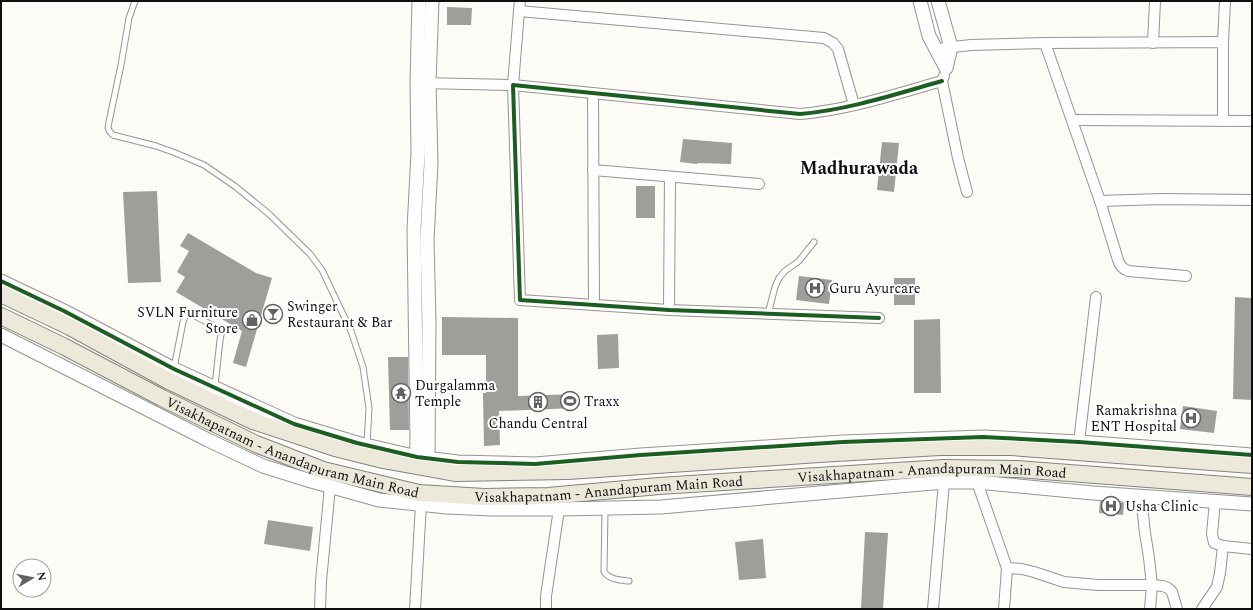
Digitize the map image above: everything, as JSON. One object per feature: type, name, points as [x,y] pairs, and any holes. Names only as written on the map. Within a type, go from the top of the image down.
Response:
[{"type":"main road","name":"Visakhapatnam - Anandapuram Main Road","points":[[1,294],[70,328],[168,381],[253,421],[335,448],[421,463],[455,473],[568,471],[940,447],[1011,447],[1252,465]]},
{"type":"main road","name":"Visakhapatnam - Anandapuram Main Road","points":[[1,316],[256,444],[323,470],[419,493],[484,496],[548,496],[659,486],[944,468],[1017,469],[1252,487]]},
{"type":"street","points":[[419,1],[423,83]]},
{"type":"street","points":[[421,463],[414,229],[423,83],[432,1]]},
{"type":"street","points":[[920,1],[929,36],[946,68]]},
{"type":"street","points":[[938,1],[951,47],[942,81],[958,158],[967,192]]},
{"type":"street","points":[[1153,43],[1155,1]]},
{"type":"street","points":[[1223,121],[1224,1]]},
{"type":"street","points":[[854,105],[838,49],[833,43],[824,38],[520,6],[513,85],[520,300],[669,310],[879,318]]},
{"type":"street","points":[[936,50],[971,45],[1224,42]]},
{"type":"street","points":[[1045,43],[1073,120],[1120,265],[1123,269],[1128,271],[1186,276]]},
{"type":"street","points":[[423,83],[513,85],[800,114],[815,113],[854,105],[942,81]]},
{"type":"street","points":[[593,93],[594,305]]},
{"type":"street","points":[[1073,120],[1252,121]]},
{"type":"street","points":[[593,170],[759,184]]},
{"type":"street","points":[[669,310],[670,177]]},
{"type":"street","points":[[1100,201],[1161,199],[1252,200]]},
{"type":"street","points":[[1,281],[64,311],[174,368],[294,424],[367,445],[421,463],[458,462],[535,464],[641,455],[843,442],[983,437],[1079,442],[1252,455]]},
{"type":"street","points":[[1079,442],[1096,297]]},
{"type":"street","points":[[1,335],[208,440],[263,466],[330,487],[379,500],[447,508],[485,509],[661,507],[944,482],[977,482],[1093,493],[1252,504]]},
{"type":"street","points":[[933,609],[944,482]]},
{"type":"street","points":[[977,482],[1007,568],[1004,609]]},
{"type":"street","points":[[320,609],[321,581],[330,487]]},
{"type":"street","points":[[1141,496],[1152,585],[1150,609]]},
{"type":"street","points":[[1215,501],[1214,543],[1223,546],[1252,549]]},
{"type":"street","points":[[415,609],[421,504]]},
{"type":"street","points":[[546,609],[546,596],[559,509]]},
{"type":"street","points":[[1202,609],[1216,587],[1220,573],[1223,546]]},
{"type":"street","points":[[1007,568],[1022,569],[1064,582],[1098,586],[1164,586],[1170,589],[1177,609]]},
{"type":"lane","points":[[135,1],[129,18],[122,65],[109,122],[108,128],[110,132],[120,138],[156,146],[173,152],[204,166],[241,191],[269,214],[310,254],[322,270],[351,331],[363,367],[369,408],[367,445]]},
{"type":"lane","points":[[768,314],[779,278],[785,271],[799,261],[814,242]]},
{"type":"lane","points":[[174,368],[183,322],[187,312],[222,330],[215,388]]},
{"type":"lane","points":[[605,508],[604,572],[607,576],[629,581]]},
{"type":"building","points":[[447,7],[472,8],[471,25],[447,25]]},
{"type":"building","points":[[683,139],[732,143],[731,164],[697,164],[680,162]]},
{"type":"building","points":[[882,142],[899,143],[894,192],[877,190]]},
{"type":"building","points":[[636,186],[655,186],[655,218],[636,218]]},
{"type":"building","points":[[157,191],[161,282],[128,283],[123,192]]},
{"type":"building","points":[[188,233],[256,273],[272,278],[246,367],[233,363],[242,331],[176,292],[185,277],[177,272],[189,251],[180,246]]},
{"type":"building","points":[[799,276],[832,280],[829,304],[796,300]]},
{"type":"building","points":[[894,278],[915,278],[915,305],[894,305]]},
{"type":"building","points":[[1235,297],[1252,298],[1252,400],[1233,399]]},
{"type":"building","points":[[442,317],[518,318],[518,396],[576,394],[576,408],[499,411],[500,445],[484,446],[483,393],[486,393],[486,355],[442,355]]},
{"type":"building","points":[[940,319],[941,393],[914,393],[914,320]]},
{"type":"building","points":[[618,334],[619,368],[598,369],[597,335]]},
{"type":"building","name":"Durgalamma Temple","points":[[388,357],[408,357],[409,430],[390,430]]},
{"type":"building","points":[[1183,406],[1217,411],[1214,433],[1180,429]]},
{"type":"building","points":[[1100,501],[1124,503],[1123,515],[1099,513]]},
{"type":"building","points":[[268,520],[313,527],[310,551],[264,544]]},
{"type":"building","points":[[865,532],[888,533],[883,609],[861,609]]},
{"type":"building","points":[[763,539],[766,578],[739,580],[735,542]]},
{"type":"cycle path","points":[[879,318],[669,310],[520,300],[513,85],[800,114],[854,105],[942,81]]},
{"type":"cycle path","points":[[1,281],[64,311],[174,369],[294,424],[357,443],[417,457],[458,462],[535,464],[641,455],[843,442],[983,437],[1079,442],[1252,455]]},
{"type":"place","name":"Guru Ayurcare","points":[[815,288]]},
{"type":"place","name":"Swinger Restaurant & Bar","points":[[273,314]]},
{"type":"place","name":"SVLN Furniture Store","points":[[252,320]]},
{"type":"place","name":"Durgalamma Temple","points":[[401,393]]},
{"type":"place","name":"Traxx","points":[[570,401]]},
{"type":"place","name":"Chandu Central","points":[[538,402]]},
{"type":"place","name":"Ramakrishna ENT Hospital","points":[[1191,418]]},
{"type":"place","name":"Usha Clinic","points":[[1111,506]]},
{"type":"district","name":"Madhurawada","points":[[859,168]]}]
